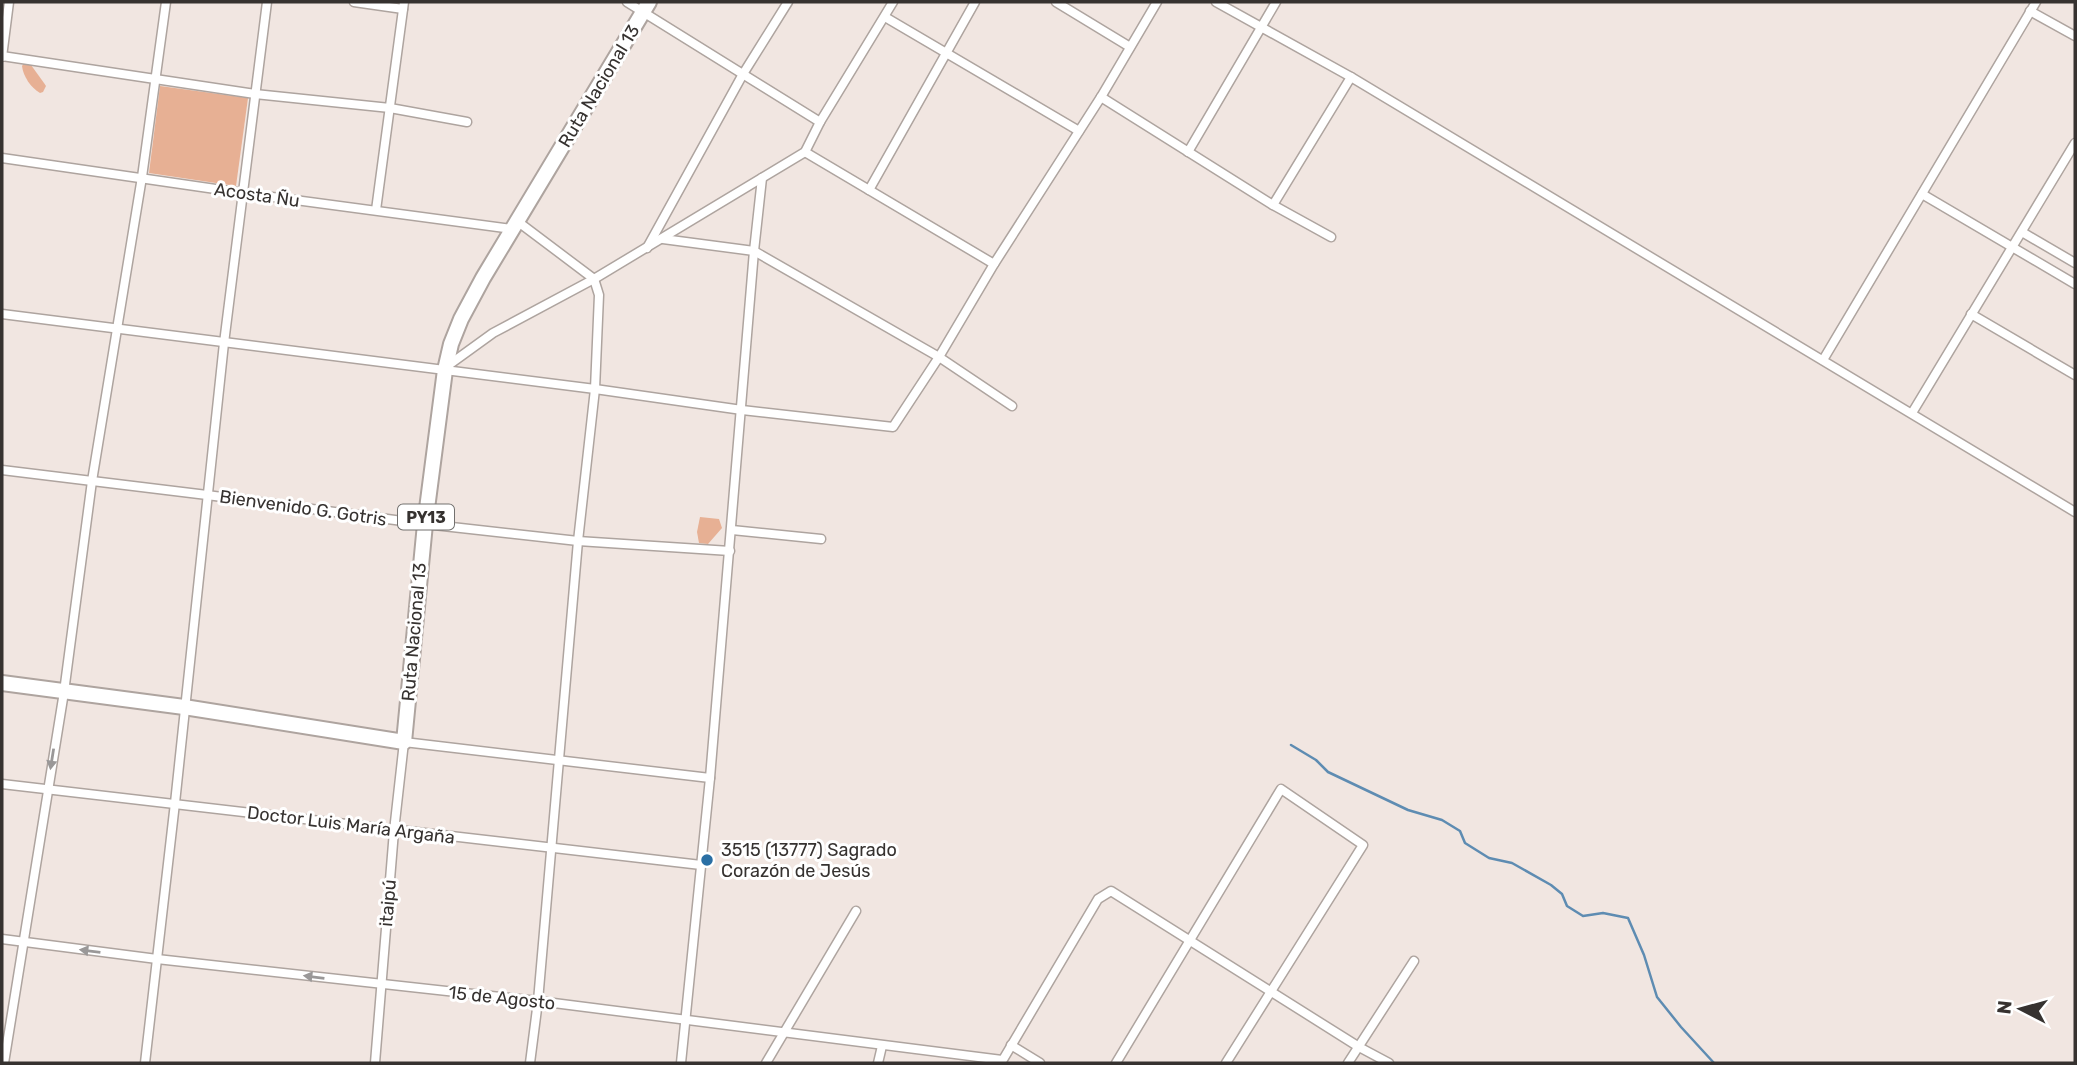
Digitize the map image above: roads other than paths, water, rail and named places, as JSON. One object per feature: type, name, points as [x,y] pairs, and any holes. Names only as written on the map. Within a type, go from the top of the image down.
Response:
[{"type":"highway","name":"Ruta Nacional 13","points":[[404,742],[425,524],[445,369],[451,344],[461,319],[514,225],[646,7]]},
{"type":"highway","points":[[2,683],[184,707],[404,742]]},
{"type":"street","points":[[9,2],[2,56],[255,94],[390,108],[467,122]]},
{"type":"street","points":[[4,1063],[64,692],[92,481],[142,177],[166,2]]},
{"type":"street","points":[[145,1063],[224,343],[267,2]]},
{"type":"street","points":[[354,2],[404,5],[376,210]]},
{"type":"street","points":[[627,2],[646,7],[743,74],[820,122]]},
{"type":"street","points":[[647,248],[743,74],[788,2]]},
{"type":"street","points":[[445,369],[493,333],[663,239],[805,152],[820,122],[893,2]]},
{"type":"street","points":[[869,190],[975,2]]},
{"type":"street","points":[[1056,2],[1130,47]]},
{"type":"street","points":[[2,314],[445,369],[742,410],[893,427],[939,357],[993,264],[1101,97],[1157,2]]},
{"type":"street","points":[[1216,2],[1351,77],[2075,512]]},
{"type":"street","points":[[1188,152],[1276,2]]},
{"type":"street","points":[[1823,360],[2036,2]]},
{"type":"street","points":[[2030,11],[2075,36]]},
{"type":"street","points":[[885,17],[1079,131]]},
{"type":"street","points":[[1273,205],[1351,77]]},
{"type":"street","points":[[1101,97],[1273,205],[1331,237]]},
{"type":"street","points":[[1912,413],[2011,246],[2075,146]]},
{"type":"street","points":[[805,152],[993,264]]},
{"type":"street","name":"Acosta Ñu","points":[[2,158],[243,194],[514,225],[594,279]]},
{"type":"street","points":[[681,1063],[710,778],[762,178]]},
{"type":"street","points":[[1922,194],[2075,284]]},
{"type":"street","points":[[2022,232],[2075,262]]},
{"type":"street","points":[[663,239],[754,251],[939,357],[1012,406]]},
{"type":"street","points":[[530,1063],[552,849],[578,541],[595,389],[599,295],[594,279]]},
{"type":"street","points":[[1971,314],[2075,376]]},
{"type":"street","name":"Bienvenido G. Gotris","points":[[2,470],[425,524],[578,541],[730,551]]},
{"type":"street","points":[[732,530],[821,539]]},
{"type":"street","points":[[404,742],[710,778]]},
{"type":"street","name":"itaipú","points":[[375,1063],[404,742]]},
{"type":"street","name":"Doctor Luis María Argaña","points":[[2,784],[701,865]]},
{"type":"street","points":[[1116,1063],[1281,789],[1363,845],[1226,1063]]},
{"type":"street","points":[[1001,1062],[1098,899],[1111,891],[1359,1047],[1389,1063]]},
{"type":"street","points":[[766,1063],[856,911]]},
{"type":"street","name":"15 de Agosto","points":[[2,939],[538,1001],[1001,1062]]},
{"type":"street","points":[[1348,1063],[1415,961]]},
{"type":"street","points":[[878,1063],[882,1045]]},
{"type":"street","points":[[1011,1045],[1040,1063]]},
{"type":"waterway","points":[[1291,745],[1316,760],[1328,772],[1408,810],[1442,820],[1460,831],[1465,843],[1489,858],[1512,863],[1551,885],[1562,894],[1567,906],[1583,916],[1603,913],[1628,918],[1644,955],[1657,997],[1714,1063]]},
{"type":"place","name":"3515 (13777) Sagrado Corazón de Jesús","points":[[707,860]]}]
